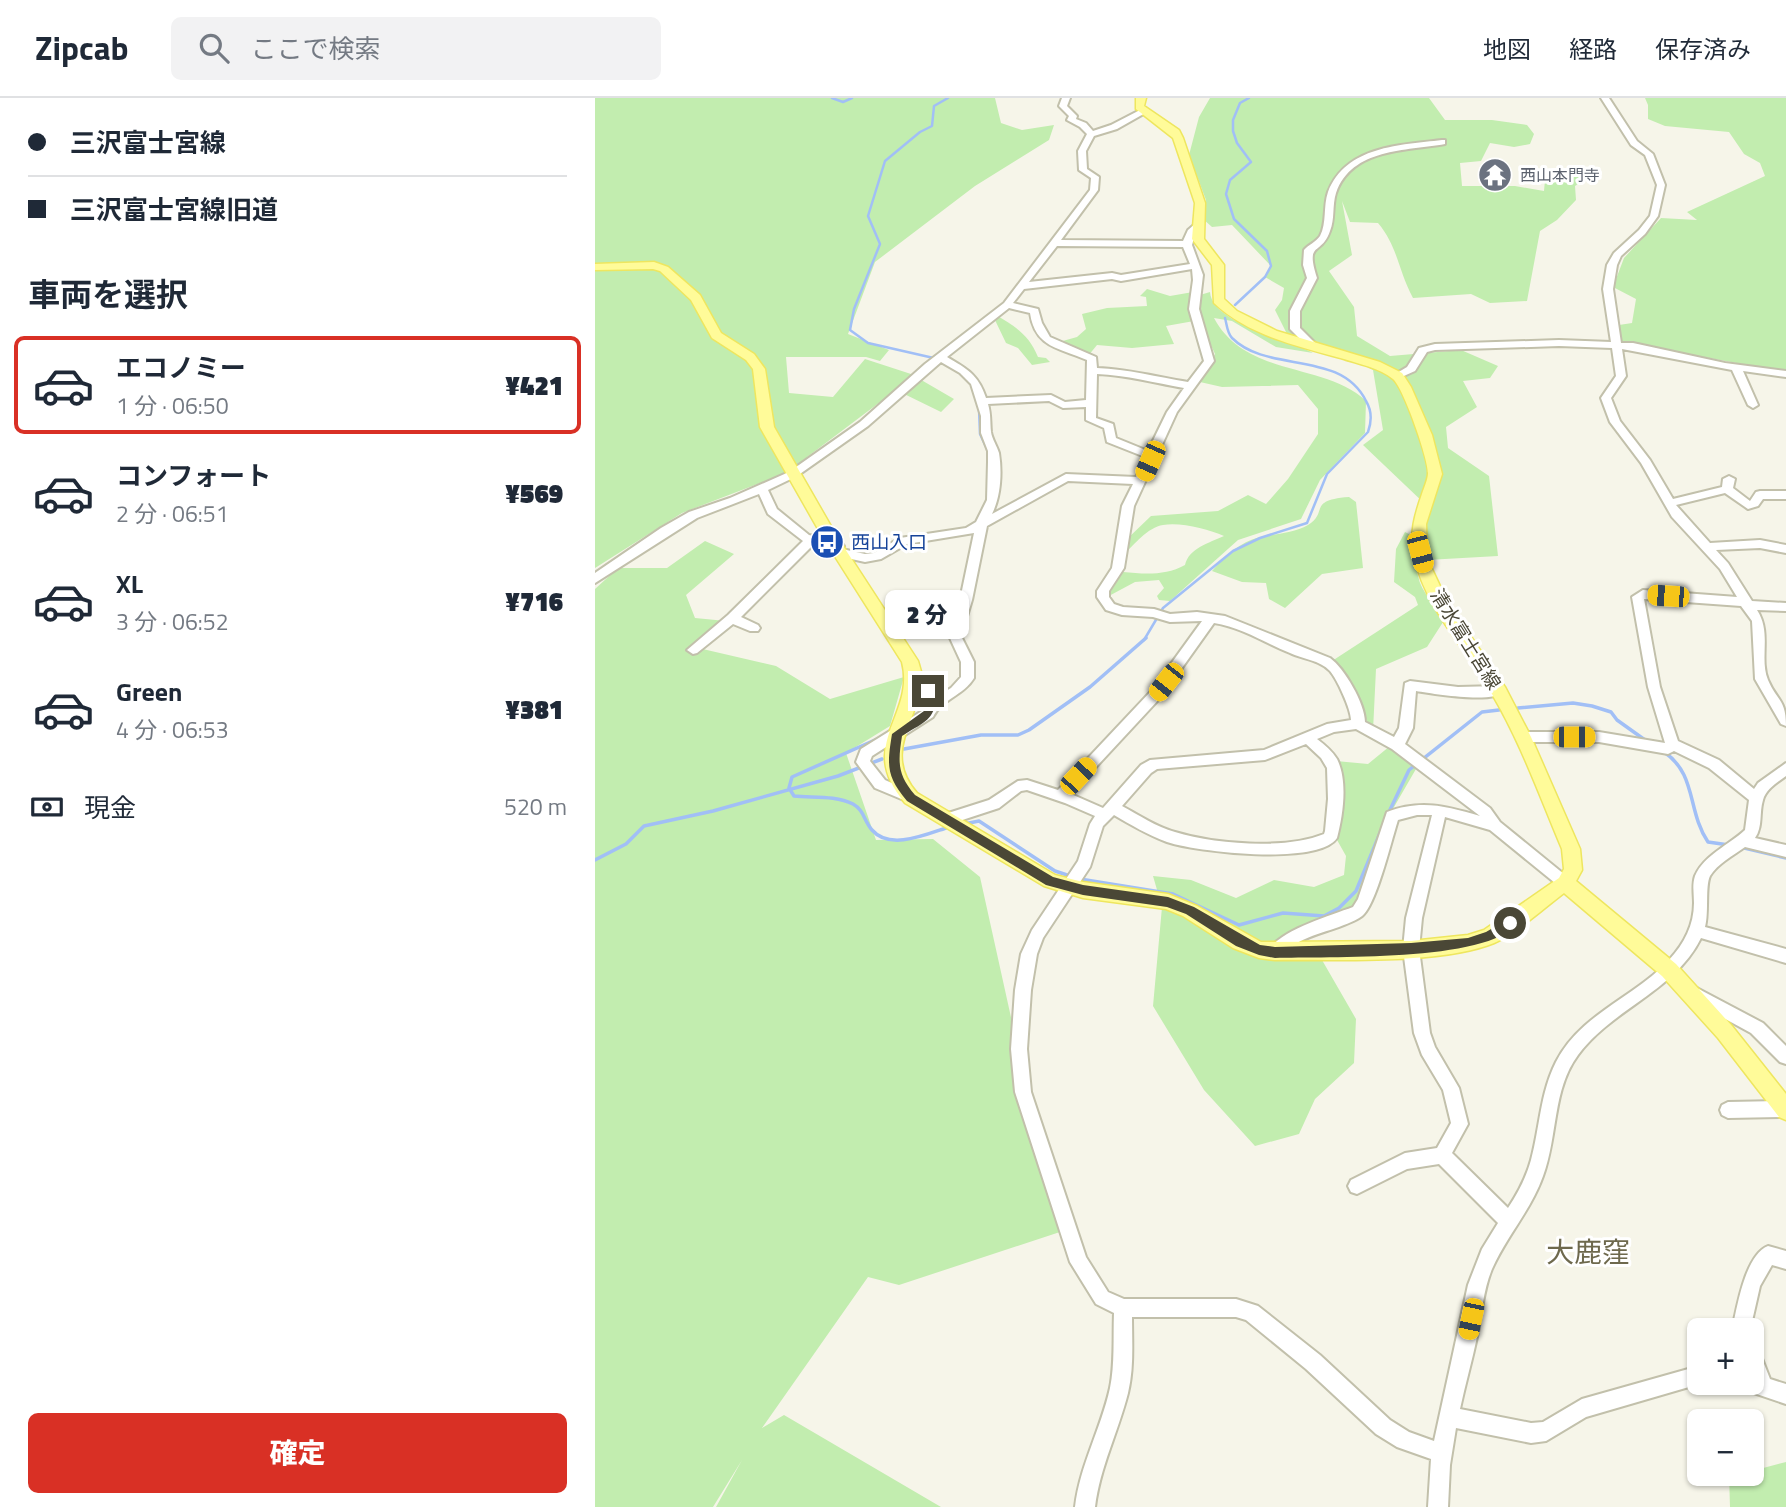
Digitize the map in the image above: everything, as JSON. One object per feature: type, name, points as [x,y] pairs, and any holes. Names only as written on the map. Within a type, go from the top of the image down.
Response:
[{"type":"main road","points":[[1142,105],[1178,138],[1201,203],[1198,226],[1200,245],[1217,265],[1218,300],[1233,314],[1262,330],[1376,365],[1397,376]]},
{"type":"main road","points":[[595,267],[654,265],[664,269],[696,298],[716,335],[750,357],[759,369],[767,427],[793,474],[910,661],[915,680],[897,734],[892,764],[901,786],[911,798],[1050,881],[1073,882],[1168,902],[1190,911],[1240,942],[1275,953],[1411,949],[1468,943],[1490,936],[1565,883],[1669,970],[1725,1032],[1786,1109]]},
{"type":"main road","name":"清水富士宮線","points":[[1397,376],[1405,387],[1425,435],[1435,474],[1419,524],[1420,552],[1424,567],[1457,629],[1499,691],[1523,737],[1571,849],[1573,870],[1565,883]]},
{"type":"street","points":[[1066,98],[1063,106],[1073,116],[1071,120],[1083,125],[1091,134]]},
{"type":"street","points":[[1605,98],[1634,143],[1649,155],[1661,185],[1654,216],[1642,232],[1617,255],[1612,265],[1608,289],[1621,376],[1606,398],[1608,405],[1615,422],[1646,462],[1684,524],[1709,547],[1724,566],[1746,603],[1760,631],[1758,661],[1761,679],[1786,722]]},
{"type":"street","points":[[595,579],[693,515],[793,474],[864,424],[937,359],[1007,305],[1094,190],[1095,177],[1083,170],[1082,151],[1091,134],[1114,127],[1142,105]]},
{"type":"street","points":[[1312,345],[1295,329],[1295,311],[1313,278],[1305,256],[1307,248],[1322,238],[1328,228],[1327,215],[1331,207],[1332,192],[1349,169],[1364,156],[1441,142]]},
{"type":"street","points":[[1198,226],[1191,231],[1188,255],[1198,274],[1195,314],[1209,361],[1171,412],[1128,506],[1118,568],[1103,591],[1103,597],[1110,607],[1122,611],[1154,613],[1170,618],[1197,616],[1245,627],[1296,651],[1325,661],[1335,668],[1358,712],[1358,724]]},
{"type":"street","points":[[1054,243],[1188,244]]},
{"type":"street","points":[[1022,286],[1112,276],[1121,278],[1195,266]]},
{"type":"street","points":[[1196,291],[1217,287]]},
{"type":"street","points":[[1007,305],[1035,311],[1035,322],[1043,338],[1092,359],[1094,371],[1091,420],[1109,426],[1111,440],[1152,456]]},
{"type":"street","points":[[1397,376],[1411,369],[1423,350],[1435,347],[1559,343],[1654,349],[1737,368],[1786,374]]},
{"type":"street","points":[[911,798],[890,791],[865,766],[866,753],[921,720],[931,706],[964,683],[971,671],[971,664],[955,636],[966,600],[975,529],[993,500],[993,451],[986,433],[986,416],[981,401],[971,376],[937,359]]},
{"type":"street","points":[[1737,368],[1753,405]]},
{"type":"street","points":[[1094,371],[1125,372],[1191,386]]},
{"type":"street","points":[[981,401],[1051,398],[1063,405],[1091,403]]},
{"type":"street","points":[[762,488],[772,511],[811,540],[865,558],[877,556],[904,541],[975,529],[1066,477],[1141,481]]},
{"type":"street","points":[[1670,503],[1728,484],[1748,505],[1754,503],[1760,495],[1786,495]]},
{"type":"street","points":[[694,650],[732,618],[811,540]]},
{"type":"street","points":[[1709,547],[1760,544],[1786,549]]},
{"type":"street","points":[[1756,798],[1714,764],[1672,744],[1654,687],[1638,597],[1643,594],[1786,607]]},
{"type":"street","points":[[732,618],[754,628]]},
{"type":"street","points":[[1061,795],[1157,694],[1211,618]]},
{"type":"street","points":[[914,673],[928,691],[931,706]]},
{"type":"street","points":[[1397,745],[1406,728],[1410,686],[1458,692],[1499,691]]},
{"type":"street","points":[[1441,1453],[1404,1440],[1383,1427],[1313,1362],[1251,1313],[1236,1308],[1123,1308],[1102,1298],[1079,1262],[1023,1091],[1019,1049],[1023,990],[1029,954],[1037,935],[1088,858],[1097,824],[1146,769],[1155,764],[1265,755],[1332,726],[1358,724],[1397,745],[1485,812],[1495,826],[1565,883]]},
{"type":"street","points":[[953,823],[994,804],[1019,786],[1027,785],[1192,842],[1274,849],[1321,844],[1330,838],[1334,825],[1335,774],[1332,761],[1307,737]]},
{"type":"street","points":[[1523,737],[1599,737],[1668,749],[1672,744]]},
{"type":"street","points":[[1438,1507],[1441,1453],[1482,1269],[1508,1220],[1523,1203],[1535,1174],[1542,1152],[1549,1097],[1557,1072],[1592,1028],[1669,970],[1687,950],[1697,931],[1701,907],[1700,880],[1706,869],[1752,832],[1756,798],[1763,787],[1786,768]]},
{"type":"street","points":[[1275,953],[1291,939],[1358,911],[1365,901],[1392,816],[1403,810],[1422,807],[1495,826]]},
{"type":"street","points":[[1440,810],[1414,918],[1411,949],[1422,1033],[1428,1050],[1451,1088],[1459,1124],[1442,1155]]},
{"type":"street","points":[[1744,841],[1786,851]]},
{"type":"street","points":[[1697,931],[1786,956]]},
{"type":"street","points":[[1684,988],[1757,1028],[1786,1057]]},
{"type":"street","points":[[1728,1111],[1786,1109]]},
{"type":"street","points":[[1357,1186],[1405,1161],[1442,1155]]},
{"type":"street","points":[[1442,1155],[1508,1220]]},
{"type":"street","points":[[1744,1318],[1752,1283],[1768,1255],[1786,1260]]},
{"type":"street","points":[[1085,1507],[1087,1481],[1097,1446],[1119,1390],[1123,1308]]},
{"type":"street","points":[[1449,1417],[1531,1433],[1546,1431],[1582,1409],[1687,1379]]},
{"type":"street","points":[[1764,1387],[1786,1394]]},
{"type":"green space","points":[[595,98],[995,98],[1001,123],[1022,130],[1054,125],[1049,140],[975,186],[875,262],[848,334],[889,350],[880,361],[866,357],[786,357],[789,393],[833,397],[865,359],[911,374],[954,399],[941,412],[896,390],[786,473],[682,513],[595,568]]},
{"type":"green space","points":[[1210,98],[1429,98],[1445,120],[1492,120],[1527,125],[1534,134],[1530,144],[1514,147],[1490,143],[1481,161],[1460,163],[1462,186],[1515,186],[1544,191],[1545,180],[1561,171],[1592,175],[1575,186],[1576,200],[1557,220],[1540,231],[1527,301],[1490,303],[1471,294],[1413,298],[1385,232],[1378,223],[1350,222],[1342,201],[1352,255],[1329,271],[1354,307],[1357,336],[1390,356],[1461,350],[1498,366],[1490,378],[1463,381],[1477,407],[1446,427],[1448,448],[1489,476],[1498,556],[1427,560],[1426,505],[1363,445],[1383,430],[1373,370],[1330,347],[1288,336],[1275,310],[1282,300],[1284,288],[1265,277],[1271,266],[1232,225],[1212,227],[1203,219],[1206,200],[1189,155],[1199,117]]},
{"type":"green space","points":[[1645,98],[1786,98],[1786,372],[1622,342],[1619,325],[1632,323],[1636,299],[1613,287],[1624,258],[1661,218],[1697,220],[1687,212],[1765,176],[1760,163],[1744,154],[1729,132],[1665,126],[1648,119]]},
{"type":"green space","points":[[1147,289],[1170,296],[1193,292],[1190,315],[1194,321],[1166,326],[1174,344],[1132,348],[1097,345],[1088,356],[1059,342],[1077,337],[1086,329],[1082,314],[1107,308],[1147,306],[1146,297],[1140,296]]},
{"type":"green space","points":[[1210,292],[1214,303],[1237,321],[1313,353],[1276,347],[1232,321],[1214,318],[1228,337],[1245,351],[1329,380],[1366,401],[1365,433],[1320,480],[1301,519],[1238,540],[1170,601],[1159,600],[1157,596],[1164,588],[1159,580],[1135,582],[1107,597],[1123,572],[1154,573],[1177,569],[1185,565],[1195,550],[1224,536],[1178,524],[1157,526],[1123,555],[1126,540],[1151,516],[1218,511],[1248,495],[1266,504],[1288,479],[1318,434],[1318,409],[1298,385],[1222,387],[1200,382],[1215,354],[1198,310],[1200,295]]},
{"type":"green space","points":[[996,315],[1021,332],[1038,357],[1046,358],[1050,362],[1032,365],[1018,348],[1006,343],[994,318]]},
{"type":"green space","points":[[1349,497],[1356,502],[1363,568],[1322,574],[1285,608],[1269,599],[1266,583],[1242,582],[1212,571],[1246,542],[1303,528],[1314,520],[1323,504]]},
{"type":"green space","points":[[1405,532],[1413,536],[1422,588],[1445,619],[1427,647],[1376,669],[1373,731],[1332,661],[1418,605],[1415,597],[1394,582],[1396,549]]},
{"type":"green space","points":[[705,541],[734,554],[686,595],[695,618],[726,621],[694,647],[776,666],[830,699],[904,677],[890,726],[846,753],[876,840],[933,839],[980,877],[1020,1058],[1063,1231],[899,1285],[868,1277],[762,1428],[784,1415],[941,1507],[716,1507],[742,1460],[713,1507],[595,1507],[595,589],[618,568],[667,568]]},
{"type":"green space","points":[[1390,746],[1420,762],[1390,814],[1365,901],[1287,942],[1281,953],[1322,960],[1356,1019],[1354,1063],[1315,1099],[1299,1134],[1255,1146],[1204,1090],[1153,1006],[1162,907],[1153,876],[1191,880],[1236,898],[1274,880],[1314,887],[1344,875],[1346,856],[1332,831],[1336,761],[1368,764]]},
{"type":"green space","points":[[1786,1462],[1786,1507],[1730,1507],[1729,1486],[1764,1486],[1764,1468]]},
{"type":"waterway","points":[[832,98],[843,102],[852,98]]},
{"type":"waterway","points":[[938,359],[868,343],[850,330],[854,309],[880,244],[868,216],[885,161],[920,132],[932,126],[934,106],[948,98]]},
{"type":"waterway","points":[[1235,305],[1265,277],[1271,266],[1267,251],[1234,219],[1226,194],[1230,180],[1251,162],[1237,143],[1233,131],[1233,120],[1240,103],[1249,98]]},
{"type":"waterway","points":[[1144,639],[1163,608],[1233,551],[1260,538],[1307,523],[1327,474],[1368,432],[1371,416],[1369,409],[1354,385],[1339,374],[1322,368],[1264,356],[1247,349],[1230,336],[1225,318]]},
{"type":"waterway","points":[[979,409],[980,434],[987,449]]},
{"type":"waterway","points":[[957,610],[964,584]]},
{"type":"waterway","points":[[904,749],[981,735],[1018,735],[1029,730],[1090,687],[1144,639]]},
{"type":"waterway","points":[[1518,708],[1573,703],[1592,706],[1611,712],[1617,720],[1645,740]]},
{"type":"waterway","points":[[1388,814],[1409,770],[1482,712],[1499,710]]},
{"type":"waterway","points":[[790,789],[792,777],[884,736]]},
{"type":"waterway","points":[[1664,752],[1682,771],[1701,830],[1708,842],[1729,845]]},
{"type":"waterway","points":[[790,789],[838,776],[882,759]]},
{"type":"waterway","points":[[595,860],[626,844],[644,826],[713,811],[790,789]]},
{"type":"waterway","points":[[790,789],[794,796],[831,798],[853,804],[872,830],[889,839],[920,837],[949,827]]},
{"type":"waterway","points":[[964,824],[979,821],[1055,871],[1073,877]]},
{"type":"waterway","points":[[1080,879],[1173,894],[1239,925],[1283,913],[1324,916],[1339,908],[1356,891],[1385,821]]},
{"type":"waterway","points":[[1740,847],[1786,858]]},
{"type":"place","name":"西山本門寺","points":[[1495,175]]},
{"type":"place","name":"西山入口","points":[[827,542]]},
{"type":"district","name":"大鹿窪","points":[[1588,1252]]},
{"type":"route","points":[[928,691],[931,706],[928,714],[897,734],[892,764],[901,786],[911,798],[1050,881],[1083,890],[1168,902],[1190,911],[1240,942],[1275,953],[1411,949],[1468,943],[1490,936],[1510,923]]}]
